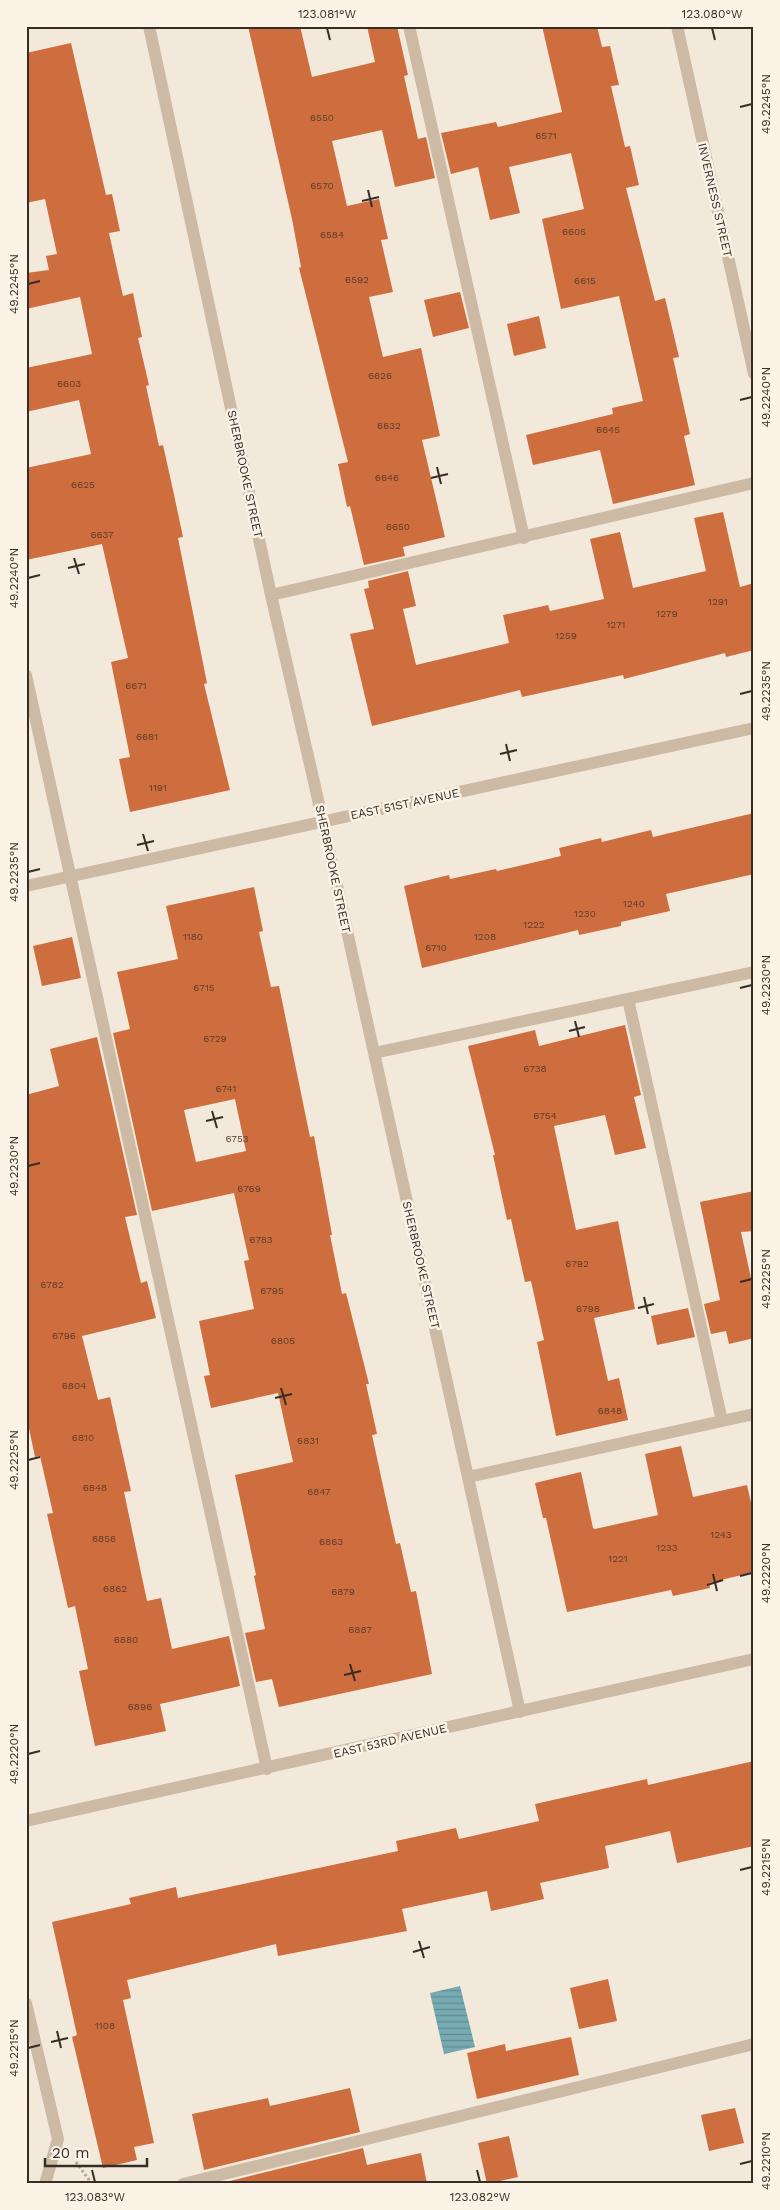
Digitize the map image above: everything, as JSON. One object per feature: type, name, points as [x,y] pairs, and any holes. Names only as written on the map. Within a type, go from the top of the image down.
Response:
[{"type":"street","name":"SHERBROOKE STREET","points":[[149,26],[271,595],[323,821],[520,1712]]},
{"type":"street","points":[[409,26],[524,538]]},
{"type":"street","name":"INVERNESS STREET","points":[[677,26],[754,374]]},
{"type":"street","points":[[271,595],[754,484]]},
{"type":"street","points":[[26,675],[267,1769]]},
{"type":"street","name":"EAST 51ST AVENUE","points":[[26,886],[754,728]]},
{"type":"street","points":[[374,1053],[754,972]]},
{"type":"street","points":[[628,999],[722,1421]]},
{"type":"street","points":[[468,1477],[754,1414]]},
{"type":"street","name":"EAST 53RD AVENUE","points":[[26,1821],[267,1769],[754,1659]]},
{"type":"street","points":[[26,2003],[58,2139],[45,2184]]},
{"type":"street","points":[[183,2184],[754,2044]]},
{"type":"water","points":[[460,1986],[475,2047],[444,2054],[430,1993]]},
{"type":"building","points":[[248,26],[300,26],[312,77],[375,62],[367,26],[397,26],[408,75],[404,76],[418,139],[426,137],[435,178],[395,187],[382,130],[332,141],[347,206],[379,199],[388,239],[381,240],[393,292],[369,297],[383,357],[421,348],[440,436],[422,440],[445,537],[403,547],[405,556],[364,565],[350,506],[347,507],[338,464],[348,462],[299,268],[301,267],[292,219]]},
{"type":"building","points":[[542,26],[597,26],[602,47],[610,46],[619,85],[611,86],[625,147],[630,146],[639,185],[626,188],[655,301],[665,298],[679,357],[673,358],[690,434],[684,436],[695,485],[613,504],[600,450],[533,465],[526,435],[613,414],[612,408],[643,401],[619,296],[561,309],[542,219],[584,209],[571,153],[509,167],[520,213],[490,220],[478,167],[451,174],[441,133],[496,122],[498,127],[562,112]]},
{"type":"building","points":[[71,43],[106,195],[112,194],[120,231],[109,233],[123,296],[133,293],[142,337],[138,338],[149,385],[146,386],[159,446],[163,445],[183,537],[178,538],[207,683],[204,684],[230,790],[130,812],[119,759],[130,757],[111,662],[128,658],[102,544],[26,560],[26,468],[91,454],[79,400],[26,412],[26,368],[92,354],[80,297],[26,309],[26,273],[49,270],[46,256],[57,254],[45,199],[26,203],[26,53]]},
{"type":"building","points":[[460,292],[469,328],[433,337],[424,300]]},
{"type":"building","points":[[539,316],[546,348],[514,356],[507,324]]},
{"type":"building","points":[[723,512],[740,587],[754,583],[754,650],[726,657],[725,653],[624,679],[623,675],[522,697],[520,690],[372,726],[350,634],[374,629],[364,589],[369,588],[368,581],[408,571],[416,606],[403,609],[416,665],[509,643],[503,615],[548,605],[550,611],[604,599],[590,539],[620,532],[633,588],[706,571],[694,518]]},
{"type":"building","points":[[754,813],[754,874],[666,894],[670,911],[621,922],[621,926],[579,935],[578,930],[422,968],[404,886],[449,875],[450,879],[496,869],[497,871],[561,856],[559,848],[601,838],[602,842],[651,830],[653,837]]},
{"type":"building","points":[[254,887],[263,931],[259,932],[271,987],[279,986],[310,1137],[314,1136],[332,1235],[330,1235],[342,1294],[346,1293],[369,1384],[366,1384],[377,1434],[372,1435],[396,1544],[400,1543],[411,1592],[416,1591],[432,1674],[279,1707],[272,1679],[256,1682],[245,1633],[265,1629],[235,1475],[293,1462],[278,1393],[211,1408],[204,1376],[210,1375],[199,1321],[254,1309],[244,1261],[249,1260],[234,1193],[152,1211],[113,1033],[130,1029],[117,972],[178,959],[166,906]],"holes":[[[235,1099],[246,1151],[196,1162],[184,1110]]]},
{"type":"building","points":[[72,937],[81,978],[42,986],[33,946]]},
{"type":"building","points":[[625,1025],[641,1095],[634,1097],[646,1148],[615,1155],[605,1115],[554,1126],[576,1230],[618,1221],[635,1309],[594,1318],[608,1381],[619,1378],[628,1420],[556,1436],[537,1342],[544,1340],[531,1281],[525,1282],[511,1219],[507,1220],[493,1155],[495,1155],[468,1046],[535,1030],[539,1046]]},
{"type":"building","points":[[97,1037],[137,1215],[125,1217],[141,1283],[147,1281],[156,1318],[82,1336],[98,1400],[110,1397],[131,1491],[124,1492],[147,1601],[161,1598],[172,1649],[229,1636],[240,1686],[160,1704],[166,1731],[95,1746],[79,1671],[88,1669],[75,1606],[68,1608],[47,1514],[53,1513],[40,1456],[35,1457],[26,1414],[26,1095],[59,1086],[50,1049]]},
{"type":"building","points":[[754,1191],[754,1231],[741,1232],[754,1292],[754,1338],[729,1344],[726,1331],[711,1334],[704,1304],[720,1300],[700,1202]]},
{"type":"building","points":[[688,1308],[695,1337],[657,1345],[651,1316]]},
{"type":"building","points":[[681,1446],[693,1497],[747,1485],[754,1516],[754,1572],[709,1583],[710,1588],[673,1596],[671,1590],[567,1612],[546,1518],[543,1518],[535,1483],[581,1472],[593,1528],[595,1529],[658,1515],[645,1454]]},
{"type":"building","points":[[754,1761],[754,1846],[677,1863],[670,1831],[605,1846],[609,1868],[540,1883],[544,1899],[491,1911],[487,1891],[402,1909],[407,1931],[278,1956],[276,1944],[127,1980],[131,1998],[123,2000],[154,2143],[134,2147],[137,2160],[103,2168],[72,2037],[77,2035],[52,1922],[131,1904],[129,1898],[176,1887],[178,1898],[398,1851],[396,1841],[456,1828],[459,1839],[539,1821],[535,1804],[647,1779],[648,1785]]},
{"type":"building","points":[[608,1979],[617,2021],[579,2029],[570,1988]]},
{"type":"building","points":[[571,2037],[579,2075],[477,2099],[467,2053],[505,2044],[506,2051]]},
{"type":"building","points":[[350,2088],[360,2132],[204,2170],[192,2114],[268,2098],[270,2106]]},
{"type":"building","points":[[735,2108],[744,2143],[709,2151],[701,2115]]},
{"type":"building","points":[[509,2136],[518,2177],[487,2184],[478,2143]]},
{"type":"building","points":[[363,2148],[367,2165],[421,2153],[427,2184],[218,2184]]}]
